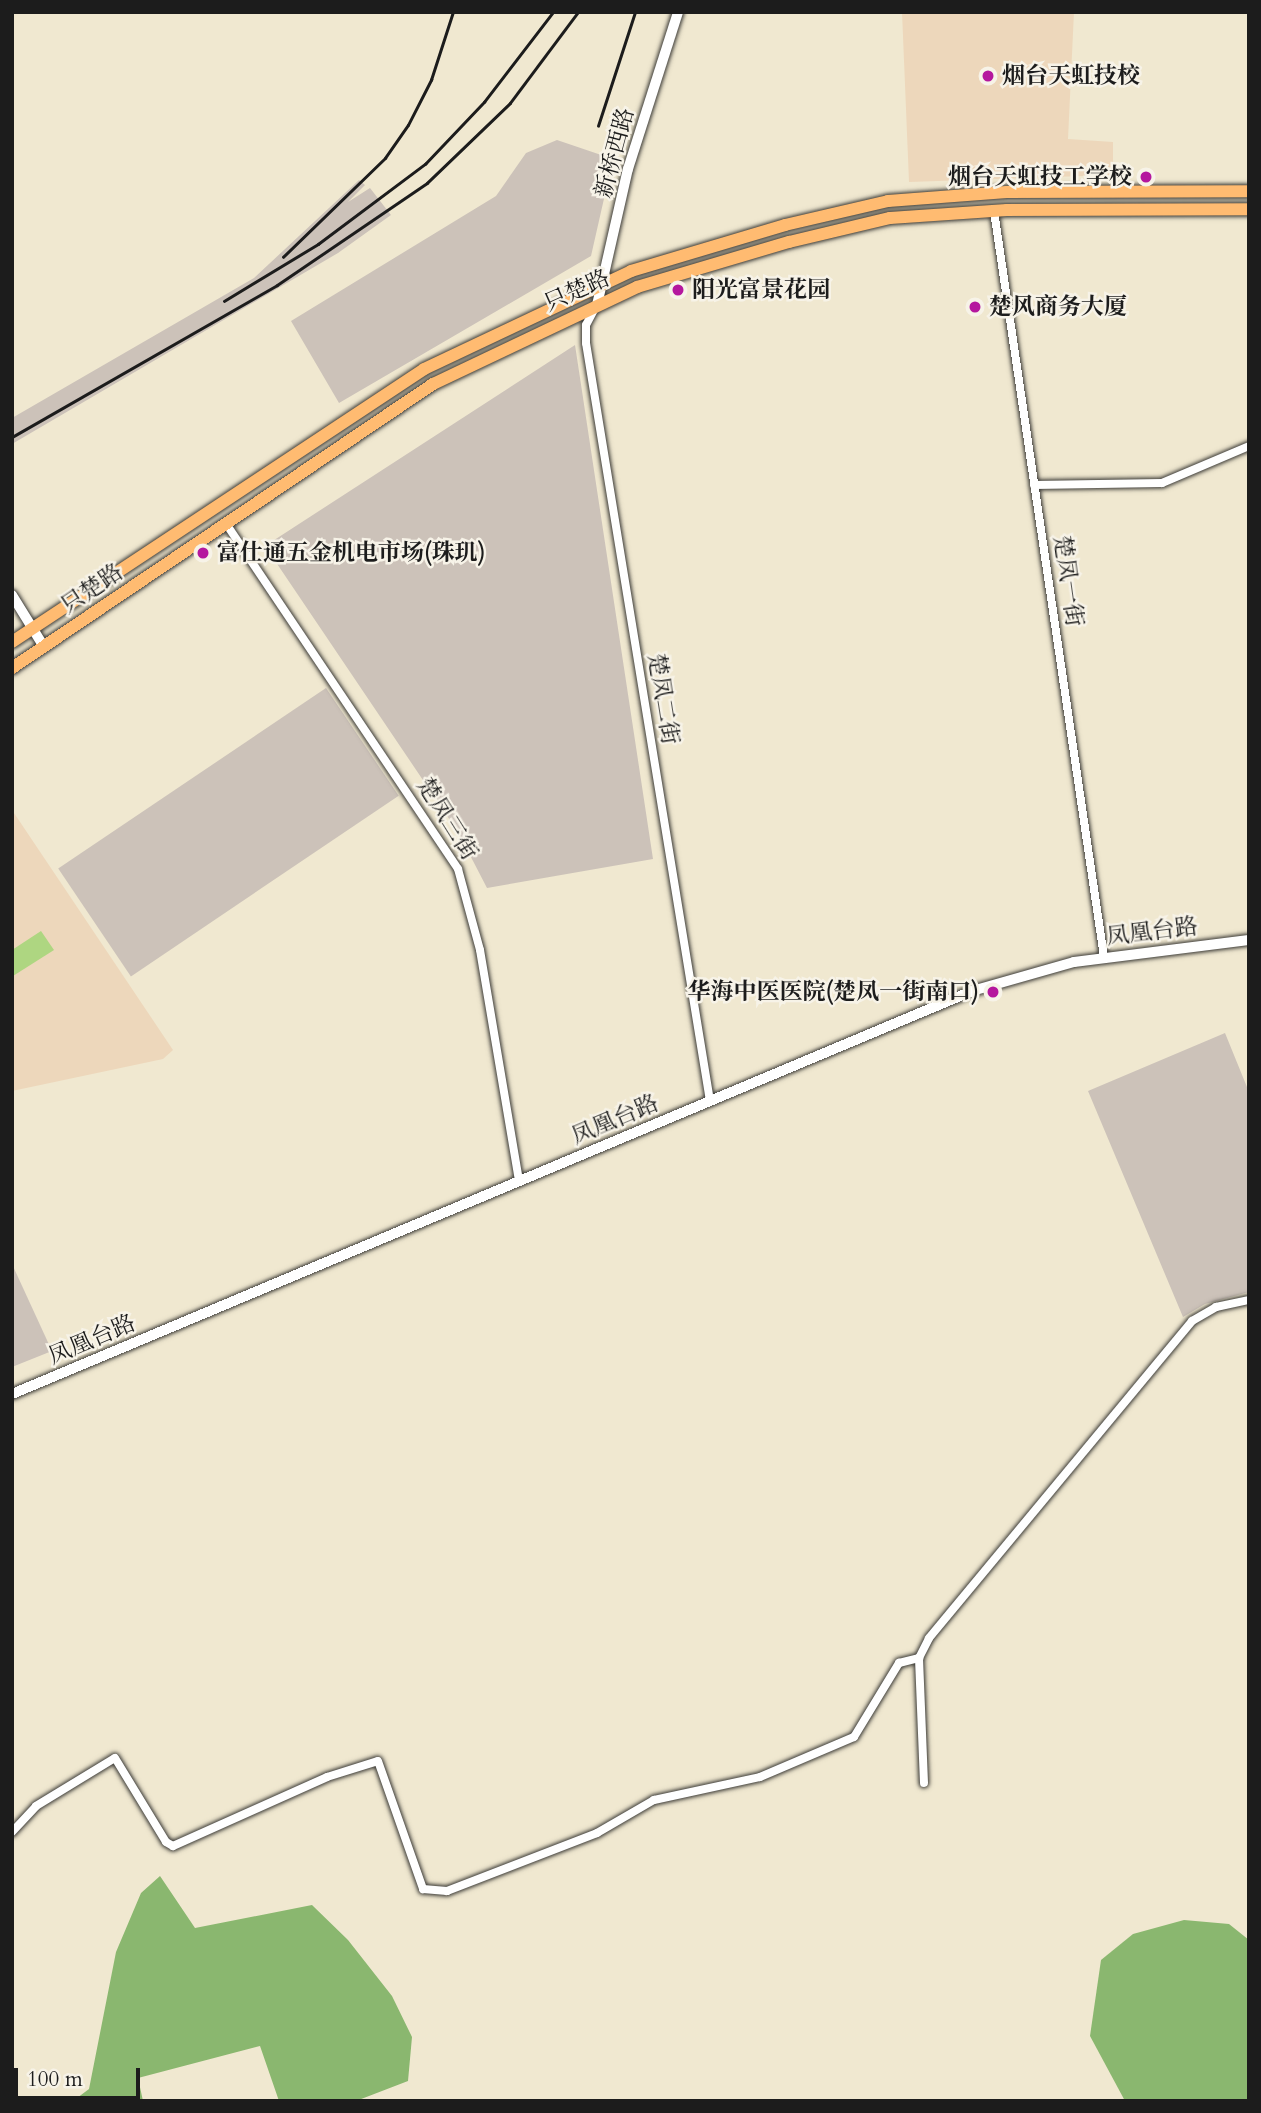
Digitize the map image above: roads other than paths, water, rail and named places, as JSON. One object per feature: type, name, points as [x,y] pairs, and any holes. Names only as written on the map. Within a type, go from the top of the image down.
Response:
[{"type":"main road","name":"只楚路","points":[[12,642],[424,369],[605,282],[785,225],[888,201],[1007,192],[1249,191]]},
{"type":"main road","name":"只楚路","points":[[12,668],[433,384],[637,288],[789,242],[890,218],[994,211],[1249,209]]},
{"type":"street","name":"新桥西路","points":[[597,305],[605,282],[628,169],[678,12]]},
{"type":"street","name":"楚凤一街","points":[[994,211],[1104,957]]},
{"type":"street","name":"楚凤二街","points":[[597,305],[586,325],[586,343],[710,1101]]},
{"type":"street","points":[[1034,485],[1162,483],[1249,446]]},
{"type":"street","name":"楚凤三街","points":[[227,525],[458,869],[480,950],[519,1181]]},
{"type":"street","points":[[12,595],[44,647]]},
{"type":"street","name":"凤凰台路","points":[[12,1394],[972,991],[1031,971],[1104,957],[1249,940]]},
{"type":"street","points":[[924,1783],[919,1658],[939,1625],[1192,1321],[1216,1307],[1249,1300]]},
{"type":"street","points":[[12,1832],[36,1805],[116,1758],[166,1842],[173,1846],[327,1777],[378,1761],[422,1889],[447,1891],[597,1833],[654,1800],[760,1777],[854,1737],[899,1663],[919,1658]]},
{"type":"railway","points":[[283,257],[385,158],[408,125],[431,80],[453,12]]},
{"type":"railway","points":[[224,301],[318,244],[425,164],[484,102],[553,12]]},
{"type":"railway","points":[[12,437],[277,285],[427,183],[510,103],[578,12]]},
{"type":"railway","points":[[598,126],[635,12]]},
{"type":"place","name":"烟台天虹技校","points":[[988,76]]},
{"type":"place","name":"烟台天虹技工学校","points":[[1146,177]]},
{"type":"place","name":"阳光富景花园","points":[[678,290]]},
{"type":"place","name":"楚风商务大厦","points":[[975,307]]},
{"type":"place","name":"富仕通五金机电市场(珠玑)","points":[[203,553]]},
{"type":"place","name":"华海中医医院(楚凤一街南口)","points":[[993,992]]}]
